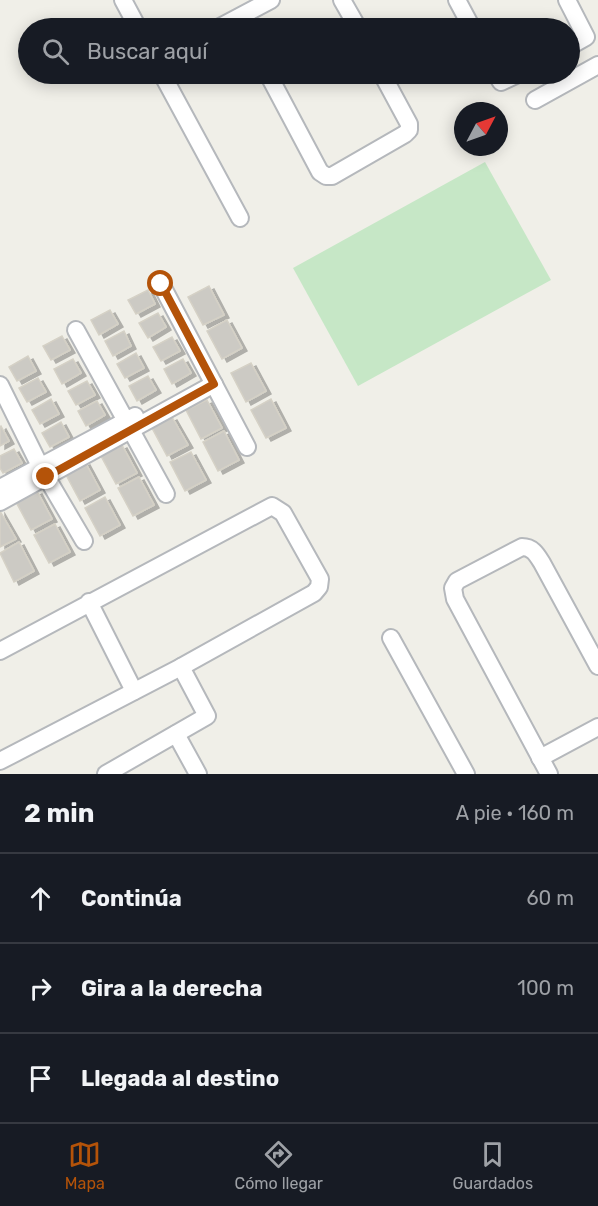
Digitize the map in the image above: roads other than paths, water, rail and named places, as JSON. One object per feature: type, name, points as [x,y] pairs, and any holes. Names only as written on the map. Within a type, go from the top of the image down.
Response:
[{"type":"street","points":[[123,0],[133,18]]},
{"type":"street","points":[[248,18],[271,0]]},
{"type":"street","points":[[342,0],[352,18]]},
{"type":"street","points":[[457,0],[467,18]]},
{"type":"street","points":[[567,0],[576,18]]},
{"type":"street","points":[[580,25],[586,37],[580,40]]},
{"type":"street","points":[[580,75],[598,65]]},
{"type":"street","points":[[167,84],[240,218]]},
{"type":"street","points":[[273,84],[320,172],[326,176],[332,176],[405,134],[409,129],[409,124],[387,84]]},
{"type":"street","points":[[535,100],[564,84]]},
{"type":"street","points":[[161,284],[247,447]]},
{"type":"street","points":[[76,330],[166,494]]},
{"type":"street","points":[[0,502],[43,472],[212,380]]},
{"type":"street","points":[[0,385],[43,472],[84,541]]},
{"type":"street","points":[[0,488],[43,472]]},
{"type":"street","points":[[0,651],[272,506],[283,513],[320,579],[319,587],[314,594],[181,667],[0,761]]},
{"type":"street","points":[[549,774],[455,599],[453,588],[457,581],[522,547],[527,547],[534,551],[542,563],[598,666]]},
{"type":"street","points":[[89,602],[134,691]]},
{"type":"street","points":[[391,638],[466,774]]},
{"type":"street","points":[[106,774],[207,717],[181,667]]},
{"type":"street","points":[[540,758],[598,727]]},
{"type":"street","points":[[176,734],[198,774]]}]
